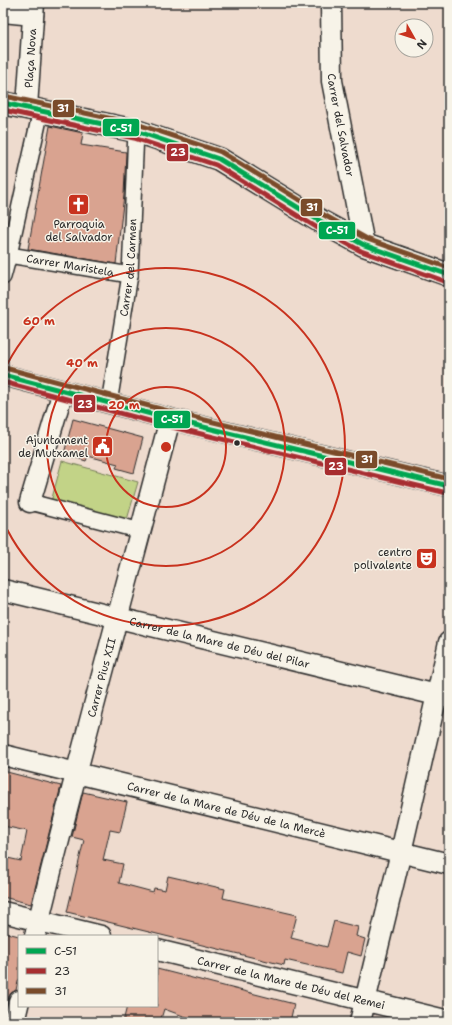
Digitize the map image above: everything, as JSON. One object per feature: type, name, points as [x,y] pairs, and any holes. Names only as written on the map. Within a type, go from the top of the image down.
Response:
[{"type":"street","name":"Carrer del Salvador","points":[[331,3],[332,81],[364,245]]},
{"type":"street","name":"Plaça Nova","points":[[3,12],[34,9],[34,108]]},
{"type":"street","points":[[3,103],[34,108],[136,131],[219,158],[320,221],[364,245],[449,275]]},
{"type":"street","points":[[3,277],[9,255],[34,108]]},
{"type":"street","name":"Carrer del Carmen","points":[[109,403],[130,275],[136,131]]},
{"type":"street","name":"Carrer Maristela","points":[[9,255],[130,275]]},
{"type":"street","points":[[3,375],[170,419],[449,486]]},
{"type":"street","points":[[63,391],[30,502],[141,531]]},
{"type":"street","name":"Carrer Pius XII","points":[[37,928],[75,773],[119,617],[170,419]]},
{"type":"street","name":"Carrer de la Mare de Déu del Pilar","points":[[3,590],[443,696]]},
{"type":"street","points":[[360,1022],[401,852],[443,696],[449,642]]},
{"type":"street","name":"Carrer de la Mare de Déu de la Mercè","points":[[3,755],[449,864]]},
{"type":"street","points":[[3,912],[37,928],[93,935]]},
{"type":"street","name":"Carrer de la Mare de Déu del Remei","points":[[158,950],[449,1021]]},
{"type":"street","points":[[14,1022],[18,1005]]},
{"type":"green space","points":[[62,461],[138,482],[124,530],[49,509]]},
{"type":"building","name":"Parroquia del Salvador","points":[[50,126],[83,133],[81,145],[126,152],[124,195],[116,264],[28,249]]},
{"type":"building","name":"Ajuntament de Mutxamel","points":[[73,419],[143,438],[134,473],[116,468],[118,464],[88,456],[86,461],[64,454]]},
{"type":"building","points":[[3,771],[61,786],[31,904],[3,897],[3,857],[21,861],[27,831],[3,826]]},
{"type":"building","points":[[83,792],[127,802],[120,832],[110,830],[103,860],[123,864],[119,883],[153,892],[154,888],[165,890],[168,876],[225,889],[223,898],[297,915],[291,938],[327,947],[334,921],[358,927],[356,936],[365,939],[361,956],[347,952],[342,973],[285,960],[284,965],[67,912],[84,840],[72,837]]},
{"type":"building","points":[[3,932],[18,936],[18,982],[16,990],[11,993],[8,998],[3,1017]]},
{"type":"building","points":[[158,969],[294,1004],[290,1022],[200,1022],[164,1009],[160,1022],[123,1022],[127,1007],[158,1007]]},
{"type":"transit line","name":"31","points":[[4,96],[137,124],[221,152],[324,215],[367,239],[449,268]]},
{"type":"transit line","name":"C-51","points":[[3,103],[136,131],[219,159],[320,221],[364,245],[449,275]]},
{"type":"transit line","name":"23","points":[[3,110],[134,138],[216,165],[316,227],[361,251],[447,282]]},
{"type":"transit line","name":"31","points":[[5,368],[172,412],[449,479]]},
{"type":"transit line","name":"C-51","points":[[3,375],[170,419],[449,486]]},
{"type":"transit line","name":"23","points":[[3,382],[168,426],[447,493]]},
{"type":"place","name":"Parroquia del Salvador","points":[[79,204]]},
{"type":"place","name":"Ajuntament de Mutxamel","points":[[103,446]]},
{"type":"place","name":"centro polivalente","points":[[427,558]]}]
